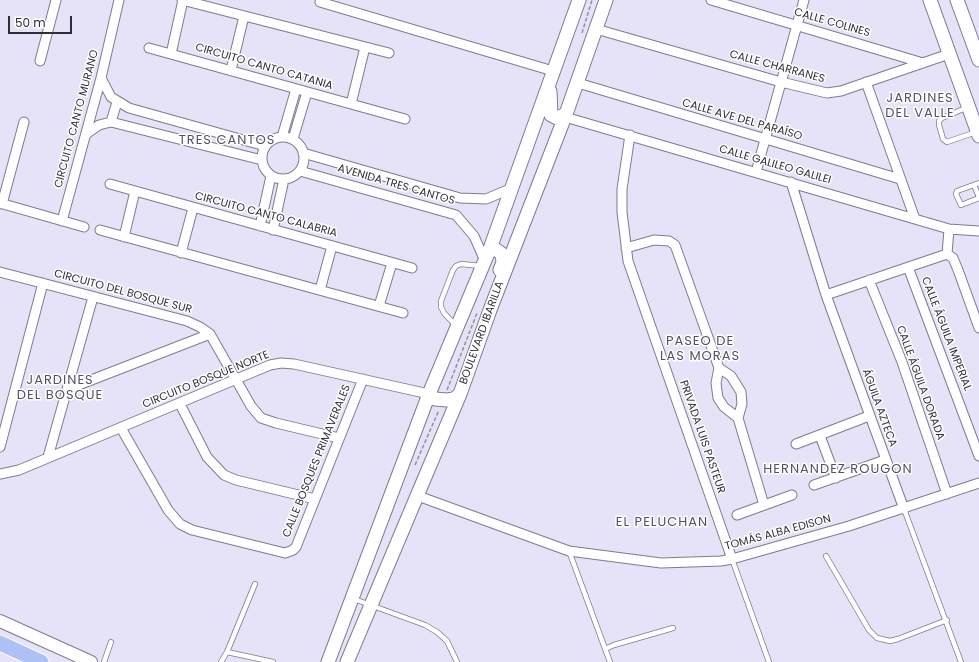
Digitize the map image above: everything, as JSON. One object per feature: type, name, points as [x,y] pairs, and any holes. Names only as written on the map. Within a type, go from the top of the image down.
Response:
[{"type":"main road","name":"BOULEVARD IBARILLA","points":[[328,662],[429,394],[491,246],[510,189],[579,0]]},
{"type":"main road","name":"BOULEVARD IBARILLA","points":[[347,662],[460,394],[484,310],[566,116],[606,0]]},
{"type":"main road","points":[[957,0],[973,31],[979,60]]},
{"type":"main road","points":[[933,3],[949,54],[978,134]]},
{"type":"main road","points":[[551,77],[551,115],[557,118],[566,116]]},
{"type":"main road","points":[[484,310],[503,258],[501,252],[491,246]]},
{"type":"main road","points":[[429,394],[435,399],[451,400],[460,394]]},
{"type":"main road","points":[[0,643],[41,662]]},
{"type":"street","points":[[40,61],[56,0]]},
{"type":"street","name":"CIRCUITO CANTO MURANO","points":[[62,221],[101,78],[119,0]]},
{"type":"street","points":[[171,54],[183,0],[389,53]]},
{"type":"street","name":"CALLE COLINES","points":[[712,0],[923,63]]},
{"type":"street","points":[[756,172],[804,0]]},
{"type":"street","points":[[320,2],[551,77]]},
{"type":"street","points":[[231,70],[244,16]]},
{"type":"street","name":"CALLE CHARRANES","points":[[596,29],[781,82],[828,93],[841,91],[949,54]]},
{"type":"street","points":[[351,104],[365,47]]},
{"type":"street","name":"CIRCUITO CANTO CATANIA","points":[[149,48],[405,119]]},
{"type":"street","points":[[101,78],[108,92],[117,102],[129,108],[266,146]]},
{"type":"street","points":[[866,82],[915,219]]},
{"type":"street","name":"CALLE AVE DEL PARAÍSO","points":[[578,83],[900,179]]},
{"type":"street","points":[[282,137],[296,89]]},
{"type":"street","points":[[293,139],[307,92]]},
{"type":"street","points":[[111,122],[117,102]]},
{"type":"street","name":"CALLE GALILEO GALILEI","points":[[566,116],[949,229],[979,231]]},
{"type":"street","points":[[24,122],[1,203],[84,227]]},
{"type":"street","points":[[86,134],[99,125],[111,122],[262,160]]},
{"type":"street","name":"PRIVADA LUIS PASTEUR","points":[[630,135],[622,189],[626,248],[634,280],[732,559]]},
{"type":"street","points":[[282,137],[293,139],[301,147],[304,153],[304,159],[300,170],[290,178],[284,179],[271,176],[266,172],[262,160],[266,146],[275,138],[282,137]]},
{"type":"street","name":"AVENIDA TRES CANTOS","points":[[304,153],[460,198],[486,199],[510,189]]},
{"type":"street","name":"AVENIDA TRES CANTOS","points":[[300,170],[456,215],[474,236],[484,264]]},
{"type":"street","points":[[260,226],[271,176]]},
{"type":"street","points":[[273,230],[284,179]]},
{"type":"street","name":"ÁGUILA AZTECA","points":[[791,182],[826,295],[904,509]]},
{"type":"street","name":"CIRCUITO CANTO CALABRIA","points":[[110,184],[412,268]]},
{"type":"street","points":[[124,236],[135,191]]},
{"type":"street","points":[[181,253],[193,208]]},
{"type":"street","points":[[944,254],[949,229]]},
{"type":"street","points":[[100,230],[403,313]]},
{"type":"street","points":[[626,248],[654,240],[668,241],[675,245],[719,368],[716,382],[718,398],[724,408],[738,418]]},
{"type":"street","points":[[320,290],[332,246]]},
{"type":"street","points":[[826,295],[944,254],[953,258],[979,328]]},
{"type":"street","points":[[379,306],[392,263]]},
{"type":"street","name":"CALLE ÁGUILA IMPERIAL","points":[[908,266],[979,456]]},
{"type":"street","name":"CIRCUITO DEL BOSQUE SUR","points":[[0,272],[187,321],[200,327],[210,334],[251,406],[261,418],[339,438]]},
{"type":"street","name":"CALLE ÁGUILA DORADA","points":[[869,280],[902,362],[947,494]]},
{"type":"street","points":[[0,447],[43,283]]},
{"type":"street","points":[[48,457],[68,390],[93,296]]},
{"type":"street","points":[[68,390],[210,334]]},
{"type":"street","name":"CIRCUITO BOSQUE NORTE","points":[[0,474],[10,473],[180,404],[270,365],[281,363],[294,364],[429,394]]},
{"type":"street","points":[[719,368],[731,376],[741,392],[742,404],[738,418],[764,505]]},
{"type":"street","name":"CALLE BOSQUES PRIMAVERALES","points":[[121,428],[168,510],[180,524],[192,530],[284,554],[293,550],[362,379]]},
{"type":"street","points":[[180,404],[207,457],[224,475],[236,480],[315,498]]},
{"type":"street","points":[[796,444],[869,416]]},
{"type":"street","points":[[820,436],[836,478]]},
{"type":"street","points":[[814,485],[885,460]]},
{"type":"street","name":"TOMÁS ALBA EDISON","points":[[418,496],[569,551],[661,563],[721,561],[732,559],[904,509],[979,483]]},
{"type":"street","points":[[737,515],[792,495]]},
{"type":"street","points":[[0,621],[91,662]]},
{"type":"lane","points":[[968,107],[938,121],[943,139],[947,142],[952,142],[978,134]]},
{"type":"lane","points":[[974,185],[979,198],[961,205],[956,194],[957,191],[979,183]]},
{"type":"lane","points":[[457,328],[444,313],[441,307],[441,301],[453,270],[456,266],[461,264],[484,264]]},
{"type":"lane","name":"ÁGUILA AZTECA","points":[[904,509],[947,620],[961,662]]},
{"type":"lane","points":[[569,551],[610,662]]},
{"type":"lane","points":[[826,556],[869,630],[877,638],[890,641],[898,639],[947,620]]},
{"type":"lane","points":[[732,559],[769,662]]},
{"type":"lane","points":[[221,662],[227,652],[254,584]]},
{"type":"lane","points":[[353,599],[437,632],[447,641],[457,662]]},
{"type":"lane","points":[[605,649],[673,628]]},
{"type":"lane","points":[[104,662],[111,642]]},
{"type":"lane","points":[[227,652],[273,662]]},
{"type":"path","points":[[581,37],[592,0]]},
{"type":"path","points":[[414,466],[484,310]]},
{"type":"district","name":"JARDINES DEL VALLE","points":[[920,106]]},
{"type":"district","name":"TRES CANTOS","points":[[227,141]]},
{"type":"district","name":"PASEO DE LAS MORAS","points":[[700,350]]},
{"type":"district","name":"JARDINES DEL BOSQUE","points":[[60,388]]},
{"type":"district","name":"HERNANDEZ ROUGON","points":[[838,470]]},
{"type":"district","name":"EL PELUCHAN","points":[[662,523]]}]
